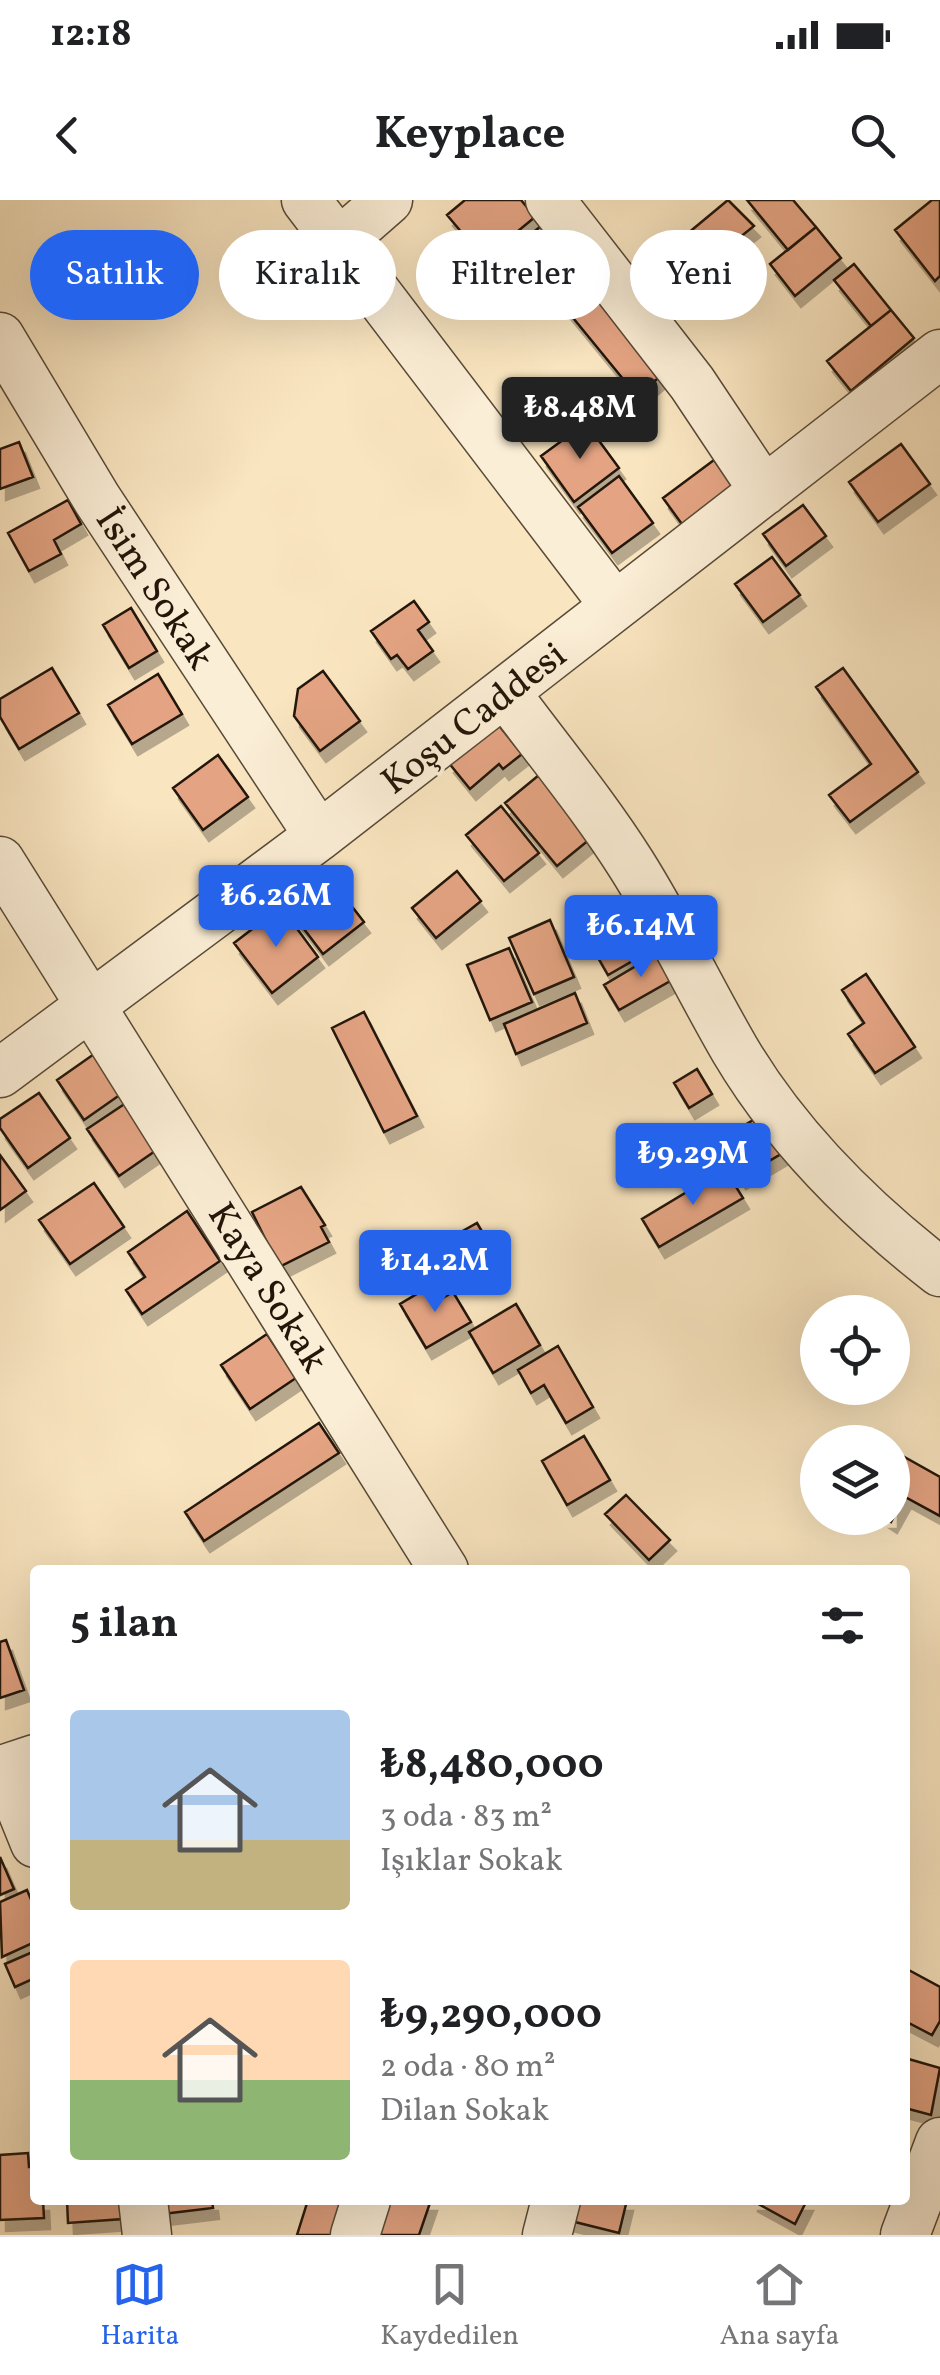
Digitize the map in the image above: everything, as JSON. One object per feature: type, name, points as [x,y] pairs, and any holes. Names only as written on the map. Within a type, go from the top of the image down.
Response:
[{"type":"street","points":[[306,200],[330,230]]},
{"type":"street","points":[[354,230],[388,200]]},
{"type":"street","points":[[550,200],[692,382],[764,491]]},
{"type":"street","points":[[396,316],[615,606]]},
{"type":"street","name":"İsim Sokak","points":[[2,343],[98,499],[320,836]]},
{"type":"street","name":"Koşu Caddesi","points":[[0,1073],[320,836],[940,354]]},
{"type":"street","points":[[505,692],[629,861],[694,968],[736,1050],[784,1122],[852,1200],[940,1272]]},
{"type":"street","name":"Kaya Sokak","points":[[0,861],[94,1004],[441,1565]]},
{"type":"street","points":[[20,1764],[30,1817]]},
{"type":"street","points":[[906,2235],[940,2142]]},
{"type":"street","points":[[144,2205],[147,2235]]},
{"type":"street","points":[[355,2235],[364,2205]]},
{"type":"street","points":[[547,2235],[555,2205]]},
{"type":"building","points":[[465,200],[521,200],[535,217],[519,230],[460,230],[447,215]]},
{"type":"building","points":[[728,200],[754,226],[749,230],[692,230]]},
{"type":"building","points":[[747,200],[793,200],[816,227],[788,250]]},
{"type":"building","points":[[932,200],[940,200],[940,276],[935,281],[895,230]]},
{"type":"building","points":[[816,227],[841,258],[795,296],[770,264]]},
{"type":"building","points":[[854,264],[891,310],[871,326],[834,280]]},
{"type":"building","points":[[610,310],[663,374],[637,396],[575,320],[610,320]]},
{"type":"building","points":[[891,310],[914,338],[851,391],[827,361]]},
{"type":"building","points":[[586,423],[619,468],[574,502],[541,456]]},
{"type":"building","points":[[19,442],[33,477],[0,489],[0,449]]},
{"type":"building","points":[[901,444],[930,484],[878,522],[849,482]]},
{"type":"building","points":[[714,460],[735,489],[684,527],[663,498]]},
{"type":"building","points":[[619,476],[653,523],[612,553],[578,507]]},
{"type":"building","points":[[68,500],[81,524],[54,540],[61,554],[29,571],[8,533]]},
{"type":"building","points":[[803,505],[826,536],[786,566],[763,534]]},
{"type":"building","points":[[772,557],[800,595],[763,622],[735,584]]},
{"type":"building","points":[[414,601],[429,622],[418,630],[433,651],[408,669],[397,655],[391,659],[371,631]]},
{"type":"building","points":[[131,608],[157,651],[129,668],[103,625]]},
{"type":"building","points":[[52,668],[79,713],[19,749],[0,717],[0,699]]},
{"type":"building","points":[[843,668],[918,772],[850,822],[829,795],[871,764],[816,687]]},
{"type":"building","points":[[323,671],[360,721],[320,751],[294,716],[298,689]]},
{"type":"building","points":[[158,674],[182,714],[132,744],[108,705]]},
{"type":"building","points":[[497,723],[522,754],[503,769],[499,764],[470,789],[448,762]]},
{"type":"building","points":[[218,755],[248,797],[203,830],[173,788]]},
{"type":"building","points":[[539,775],[590,839],[557,866],[505,803]]},
{"type":"building","points":[[501,806],[539,853],[504,881],[466,835]]},
{"type":"building","points":[[457,871],[481,901],[436,938],[412,908]]},
{"type":"building","points":[[326,873],[364,922],[323,954],[285,904]]},
{"type":"building","points":[[627,899],[655,948],[608,975],[580,926]]},
{"type":"building","points":[[281,907],[318,957],[272,993],[234,943]]},
{"type":"building","points":[[550,920],[574,977],[534,994],[509,938]]},
{"type":"building","points":[[509,948],[532,1002],[490,1020],[467,965]]},
{"type":"building","points":[[663,950],[679,976],[619,1010],[604,985]]},
{"type":"building","points":[[866,974],[915,1047],[875,1073],[848,1034],[864,1023],[842,990]]},
{"type":"building","points":[[575,993],[587,1023],[516,1054],[504,1024]]},
{"type":"building","points":[[364,1012],[417,1116],[384,1132],[332,1028]]},
{"type":"building","points":[[97,1052],[124,1092],[84,1120],[57,1080]]},
{"type":"building","points":[[697,1069],[712,1094],[689,1108],[674,1083]]},
{"type":"building","points":[[39,1093],[70,1138],[28,1168],[0,1128],[0,1119]]},
{"type":"building","points":[[129,1101],[161,1147],[119,1176],[87,1129]]},
{"type":"building","points":[[760,1116],[781,1154],[740,1178],[718,1141]]},
{"type":"building","points":[[0,1155],[26,1191],[0,1210]]},
{"type":"building","points":[[725,1169],[743,1198],[659,1247],[642,1219]]},
{"type":"building","points":[[94,1183],[124,1227],[70,1264],[39,1220]]},
{"type":"building","points":[[301,1187],[325,1225],[321,1227],[329,1242],[279,1267],[252,1212]]},
{"type":"building","points":[[187,1211],[220,1261],[142,1314],[126,1290],[145,1277],[128,1252]]},
{"type":"building","points":[[477,1223],[490,1245],[458,1263],[445,1241]]},
{"type":"building","points":[[432,1285],[441,1299],[453,1292],[471,1322],[426,1348],[400,1304]]},
{"type":"building","points":[[516,1304],[540,1345],[493,1373],[469,1332]]},
{"type":"building","points":[[267,1334],[296,1378],[250,1409],[221,1365]]},
{"type":"building","points":[[558,1346],[593,1407],[566,1423],[544,1385],[531,1393],[518,1370]]},
{"type":"building","points":[[319,1423],[339,1453],[204,1541],[185,1512]]},
{"type":"building","points":[[584,1436],[610,1480],[567,1505],[542,1461]]},
{"type":"building","points":[[910,1460],[940,1477],[940,1516],[910,1500]]},
{"type":"building","points":[[626,1495],[670,1540],[649,1560],[605,1514]]},
{"type":"building","points":[[6,1640],[24,1690],[0,1698],[0,1642]]},
{"type":"building","points":[[0,1857],[14,1889],[0,1895]]},
{"type":"building","points":[[27,1890],[30,1897],[30,1944],[2,1957],[0,1902]]},
{"type":"building","points":[[30,1953],[30,1980],[15,1987],[5,1964]]},
{"type":"building","points":[[910,1971],[940,1987],[940,2021],[932,2035],[910,2024]]},
{"type":"building","points":[[910,2059],[940,2068],[931,2115],[910,2109]]},
{"type":"building","points":[[28,2153],[30,2205],[43,2205],[44,2218],[0,2220],[0,2155]]},
{"type":"building","points":[[67,2205],[122,2205],[123,2219],[68,2223]]},
{"type":"building","points":[[161,2205],[213,2205],[213,2208],[162,2214]]},
{"type":"building","points":[[306,2205],[348,2205],[338,2235],[297,2235]]},
{"type":"building","points":[[380,2205],[429,2205],[419,2235],[370,2235]]},
{"type":"building","points":[[571,2205],[626,2205],[619,2233],[567,2220]]},
{"type":"building","points":[[760,2205],[804,2205],[795,2224]]}]
